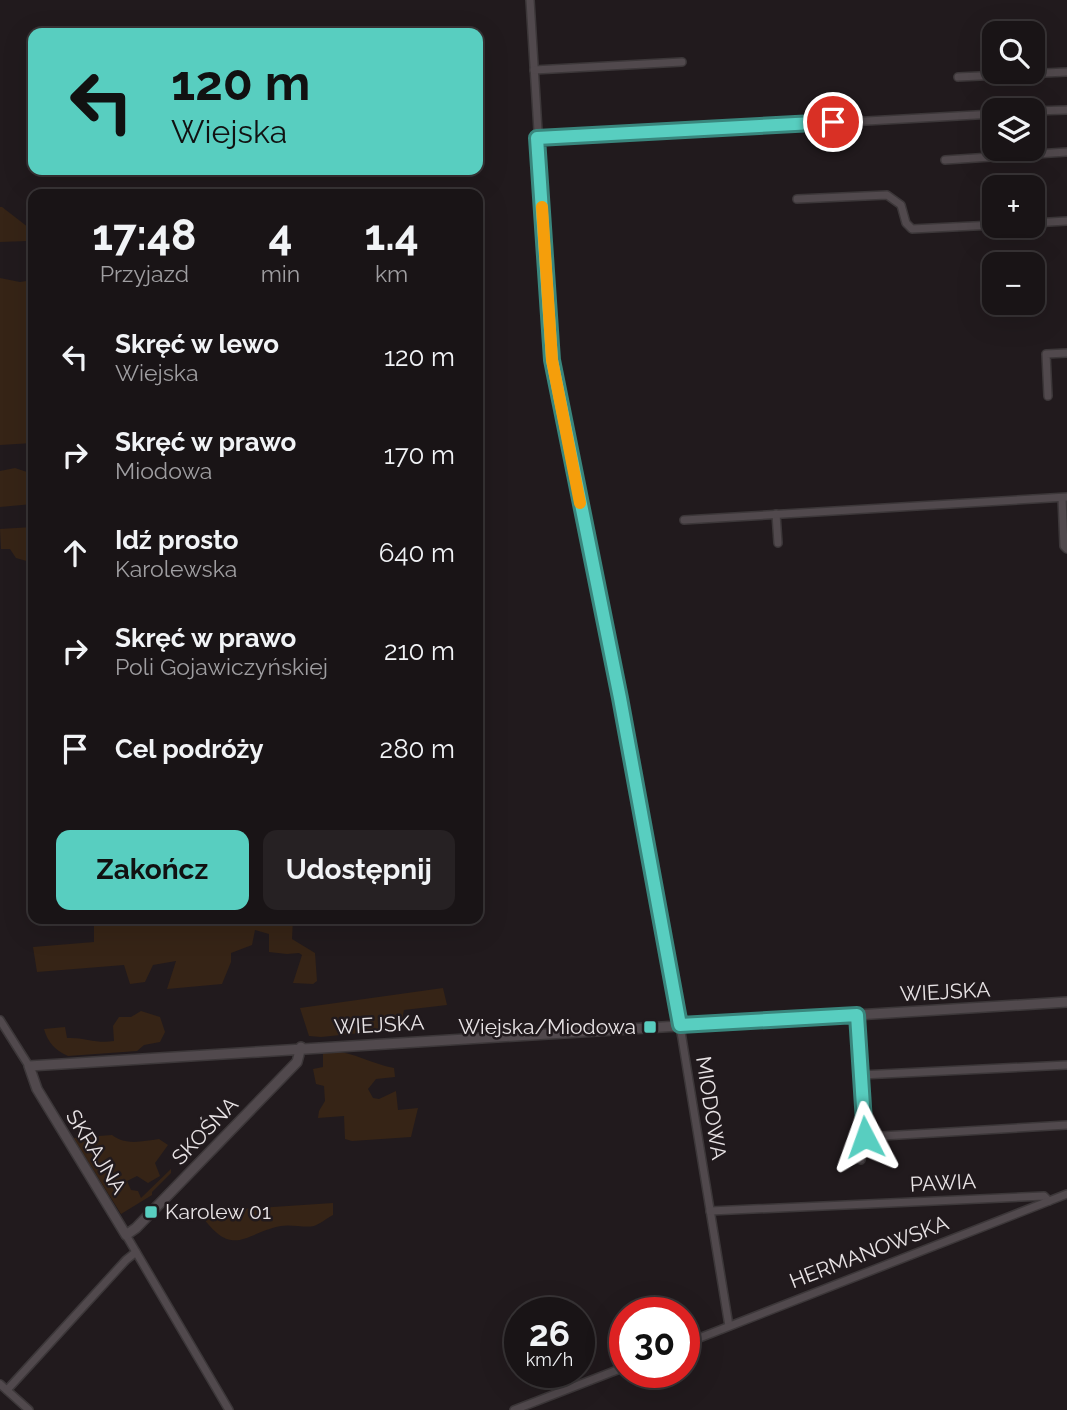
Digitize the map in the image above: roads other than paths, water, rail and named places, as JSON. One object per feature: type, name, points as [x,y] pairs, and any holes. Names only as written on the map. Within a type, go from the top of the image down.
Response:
[{"type":"street","name":"MIODOWA","points":[[530,0],[552,360],[620,698],[680,1025],[729,1326]]},
{"type":"street","points":[[534,70],[682,62]]},
{"type":"street","points":[[958,77],[1067,72]]},
{"type":"street","points":[[1045,111],[1067,110]]},
{"type":"street","points":[[537,138],[982,115]]},
{"type":"street","points":[[945,160],[1067,152]]},
{"type":"street","points":[[797,199],[887,195],[901,205],[906,223],[912,229],[982,226]]},
{"type":"street","points":[[1045,222],[1067,221]]},
{"type":"street","points":[[1048,396],[1046,354],[1067,353]]},
{"type":"street","points":[[684,520],[1065,498],[1064,546],[1067,549]]},
{"type":"street","points":[[776,514],[778,543]]},
{"type":"street","name":"WIEJSKA","points":[[29,1066],[301,1047],[1067,1002]]},
{"type":"street","points":[[857,1015],[865,1137],[861,1160]]},
{"type":"street","name":"SKRAJNA","points":[[0,1020],[29,1066],[37,1089],[229,1410]]},
{"type":"street","name":"SKOŚNA","points":[[126,1235],[136,1228],[298,1062],[301,1047]]},
{"type":"street","points":[[861,1075],[1067,1065]]},
{"type":"street","points":[[865,1137],[1067,1125]]},
{"type":"street","name":"HERMANOWSKA","points":[[700,1338],[1067,1194]]},
{"type":"street","name":"PAWIA","points":[[710,1211],[1044,1196],[1049,1201]]},
{"type":"street","points":[[7,1390],[136,1252]]},
{"type":"street","points":[[514,1410],[609,1373]]},
{"type":"street","points":[[0,1384],[29,1410]]},
{"type":"place","name":"Wiejska/Miodowa","points":[[650,1027]]},
{"type":"place","name":"Karolew 01","points":[[151,1212]]}]
